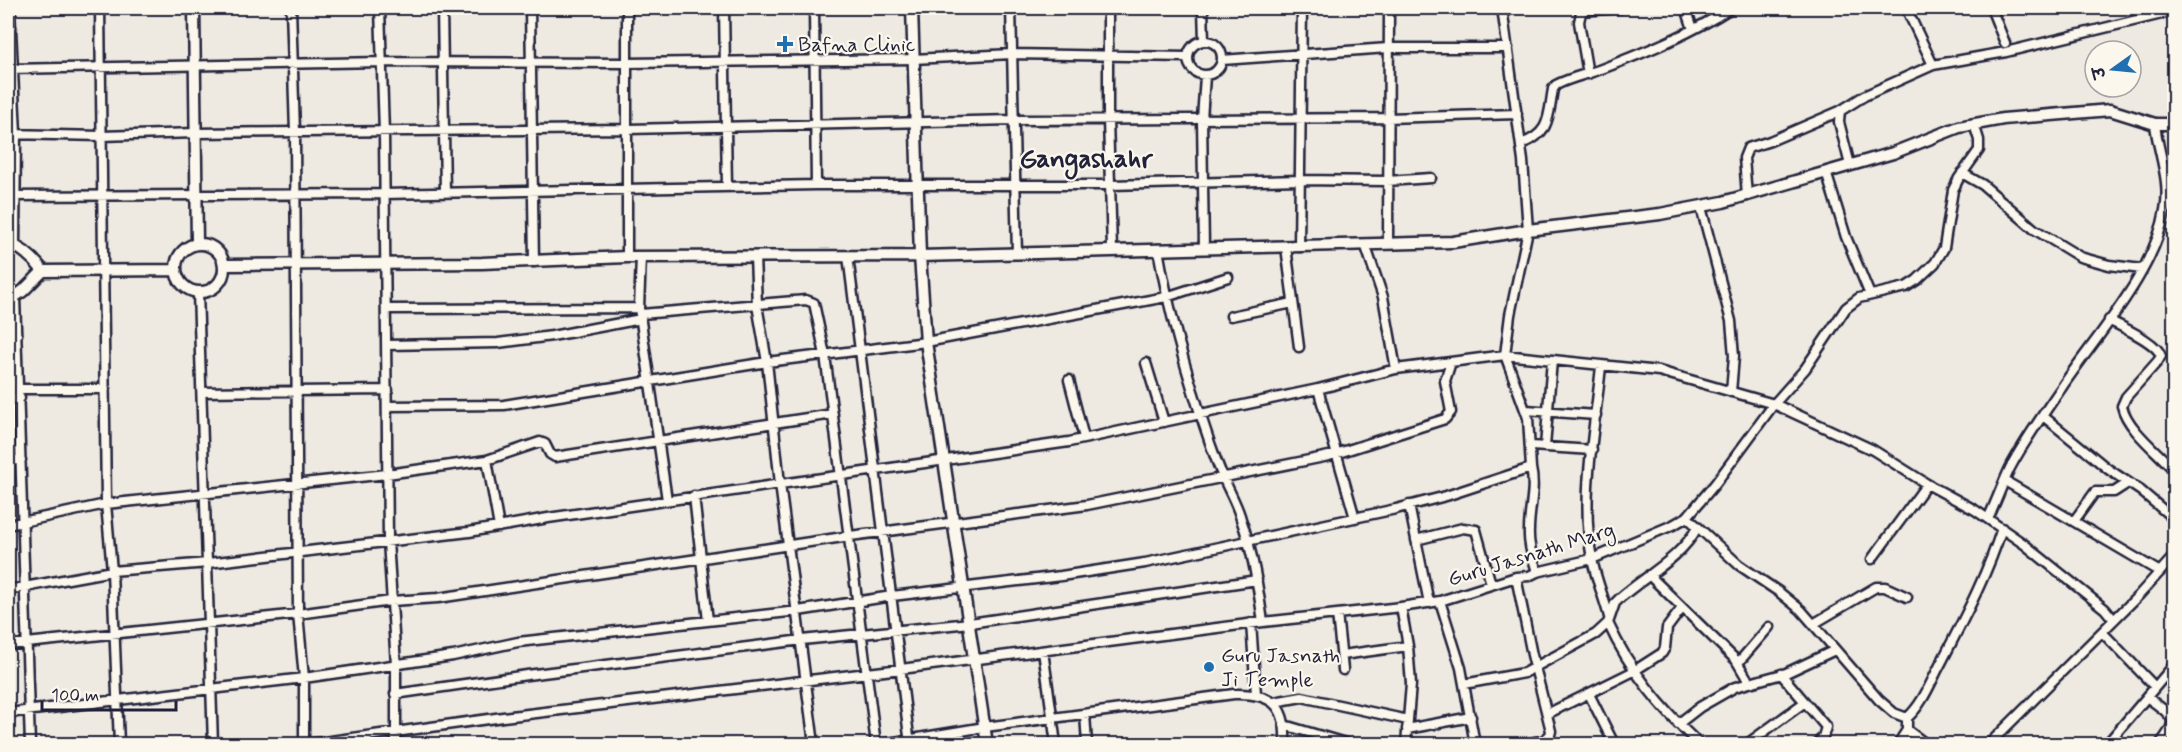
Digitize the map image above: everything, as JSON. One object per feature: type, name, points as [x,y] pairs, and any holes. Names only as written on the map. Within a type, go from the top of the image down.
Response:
[{"type":"street","points":[[10,8],[11,244],[36,262],[43,271]]},
{"type":"street","points":[[100,8],[106,504],[112,572],[118,744]]},
{"type":"street","points":[[194,8],[197,244]]},
{"type":"street","points":[[291,8],[295,132],[298,614],[304,678],[304,744]]},
{"type":"street","points":[[380,8],[383,63],[388,390],[388,541],[396,665],[396,744]]},
{"type":"street","points":[[442,8],[446,192]]},
{"type":"street","points":[[530,8],[534,262]]},
{"type":"street","points":[[627,8],[627,257]]},
{"type":"street","points":[[724,8],[727,187]]},
{"type":"street","points":[[814,8],[816,185]]},
{"type":"street","points":[[912,8],[920,256],[926,342],[976,659],[987,744]]},
{"type":"street","points":[[1011,8],[1017,254]]},
{"type":"street","points":[[1108,8],[1108,120],[1112,249]]},
{"type":"street","points":[[1203,8],[1204,41]]},
{"type":"street","points":[[1299,247],[1302,8]]},
{"type":"street","points":[[1388,243],[1389,8]]},
{"type":"street","points":[[1502,8],[1521,144],[1528,230],[1510,315],[1505,355],[1526,410],[1534,490],[1529,538],[1537,572]]},
{"type":"street","points":[[1588,74],[1579,22],[1581,9],[1621,8]]},
{"type":"street","points":[[1686,8],[1693,30]]},
{"type":"street","points":[[1521,144],[1538,137],[1544,130],[1553,89],[1556,85],[1693,30],[1731,8]]},
{"type":"street","points":[[1906,8],[1933,65]]},
{"type":"street","points":[[1991,8],[2005,43]]},
{"type":"street","points":[[1747,196],[1744,158],[1748,148],[1840,111],[1864,96],[1933,65],[2006,52],[2159,11],[2175,11]]},
{"type":"street","points":[[1204,41],[1218,46],[1222,60],[1217,71],[1205,76],[1195,73],[1187,57],[1193,46],[1204,41]]},
{"type":"street","points":[[1222,60],[1388,48],[1508,48]]},
{"type":"street","points":[[10,69],[383,63],[628,63],[913,59],[1012,54],[1187,57]]},
{"type":"street","points":[[1204,248],[1202,119],[1205,76]]},
{"type":"street","points":[[225,265],[534,262],[627,257],[920,256],[1465,241],[1528,230],[1701,207],[1747,196],[1893,153],[1941,133],[2003,119],[2097,110],[2119,112],[2155,124],[2175,124]]},
{"type":"street","points":[[1840,111],[1839,122],[1850,165]]},
{"type":"street","points":[[12,134],[102,136],[627,129],[1013,120],[1387,118],[1517,114]]},
{"type":"street","name":"Guru Jasnath Marg","points":[[309,744],[503,717],[901,669],[1251,623],[1429,603],[1516,577],[1529,576],[1592,559],[1687,517],[1715,484],[1774,404],[1805,369],[1846,308],[1859,298],[1906,287],[1935,263],[1944,248],[1953,190],[1979,150],[1979,140],[1974,124]]},
{"type":"street","points":[[1988,519],[2005,481],[2043,416],[2109,320],[2142,269],[2156,242],[2166,210],[2167,190],[2165,168],[2155,124]]},
{"type":"street","points":[[2165,168],[2175,166]]},
{"type":"street","points":[[1826,172],[1846,237],[1870,295]]},
{"type":"street","points":[[1962,173],[1983,184],[2034,229],[2080,256],[2109,265],[2142,269]]},
{"type":"street","points":[[11,196],[384,194],[816,185],[1111,185],[1299,180],[1387,181],[1431,178]]},
{"type":"street","points":[[1701,207],[1731,321],[1734,356],[1731,392]]},
{"type":"street","points":[[197,244],[212,246],[218,251],[225,265],[218,285],[198,292],[183,285],[176,270],[179,256],[190,246],[197,244]]},
{"type":"street","points":[[1365,244],[1380,284],[1396,369]]},
{"type":"street","points":[[1286,247],[1299,347]]},
{"type":"street","points":[[1158,249],[1166,297],[1201,415],[1248,539],[1263,622]]},
{"type":"street","points":[[848,256],[858,351],[876,470],[910,742]]},
{"type":"street","points":[[641,257],[640,314],[667,500]]},
{"type":"street","points":[[755,257],[757,305],[814,744]]},
{"type":"street","points":[[30,744],[20,393],[17,335],[11,299],[43,271],[176,270]]},
{"type":"street","points":[[388,406],[497,406],[766,362],[926,342],[1166,297],[1228,277]]},
{"type":"street","points":[[198,292],[208,563],[209,689],[213,744]]},
{"type":"street","points":[[386,309],[640,314],[806,300],[814,303],[825,355],[876,744]]},
{"type":"street","points":[[1231,316],[1293,303]]},
{"type":"street","points":[[387,345],[498,343],[552,336],[640,314]]},
{"type":"street","points":[[2109,320],[2150,343],[2161,352],[2158,361],[2126,397],[2122,406],[2125,417],[2132,426],[2175,470]]},
{"type":"street","points":[[8,335],[17,335]]},
{"type":"street","points":[[8,590],[112,572],[208,563],[499,527],[667,500],[1036,447],[1201,415],[1396,369],[1505,355],[1659,371],[1774,404],[1873,450],[1988,519],[2105,609],[2114,620]]},
{"type":"street","points":[[1545,447],[1552,360]]},
{"type":"street","points":[[8,645],[298,614],[391,601],[438,598],[883,531],[1087,505],[1337,453],[1446,419],[1451,412],[1445,381],[1451,362]]},
{"type":"street","points":[[1146,363],[1164,422]]},
{"type":"street","points":[[1601,366],[1588,510],[1592,559],[1609,620],[1620,649],[1655,700],[1699,744]]},
{"type":"street","points":[[1069,380],[1084,438]]},
{"type":"street","points":[[8,398],[20,393],[105,389]]},
{"type":"street","points":[[1318,389],[1355,518]]},
{"type":"street","points":[[202,392],[388,390]]},
{"type":"street","points":[[1526,410],[1596,415]]},
{"type":"street","points":[[8,525],[106,504],[387,474],[487,460],[540,442],[545,444],[550,454],[555,457],[833,414]]},
{"type":"street","points":[[2043,416],[2108,470],[2151,499],[2175,519]]},
{"type":"street","points":[[1531,446],[1592,450]]},
{"type":"street","points":[[8,460],[21,460]]},
{"type":"street","points":[[487,460],[499,527]]},
{"type":"street","points":[[8,713],[304,678],[453,656],[518,642],[798,611],[892,596],[1144,563],[1409,505],[1509,477],[1532,468]]},
{"type":"street","points":[[2005,481],[2160,572]]},
{"type":"street","points":[[2074,521],[2095,492],[2114,492],[2128,483]]},
{"type":"street","points":[[1872,559],[1927,484]]},
{"type":"street","points":[[694,496],[708,621]]},
{"type":"street","points":[[1409,505],[1429,603]]},
{"type":"street","points":[[1687,517],[1739,565],[1779,592],[1815,624],[1879,700],[1894,713],[1908,718]]},
{"type":"street","points":[[1416,540],[1463,528],[1476,530],[1491,584]]},
{"type":"street","points":[[1464,684],[1510,676],[1535,667],[1596,634],[1609,620],[1615,603],[1675,555],[1688,542],[1697,528]]},
{"type":"street","points":[[1898,744],[1907,730],[1908,718],[1919,704],[1963,621],[1996,547],[2002,528]]},
{"type":"street","points":[[1989,744],[2175,556]]},
{"type":"street","points":[[1649,575],[1738,663],[1749,682]]},
{"type":"street","points":[[1516,577],[1550,724],[1551,740],[1524,744]]},
{"type":"street","points":[[395,694],[802,640],[970,623],[1257,580]]},
{"type":"street","points":[[1815,624],[1876,587],[1885,587],[1907,597]]},
{"type":"street","points":[[1440,601],[1455,645],[1475,744]]},
{"type":"street","points":[[1401,607],[1408,646],[1411,684],[1406,744]]},
{"type":"street","points":[[1547,714],[1634,671],[1662,653],[1665,648],[1667,628],[1682,608]]},
{"type":"street","points":[[1337,614],[1343,670]]},
{"type":"street","points":[[1251,623],[1256,694]]},
{"type":"street","points":[[1738,663],[1769,627]]},
{"type":"street","points":[[2102,632],[2155,687]]},
{"type":"street","points":[[1341,655],[1408,646]]},
{"type":"street","points":[[1678,724],[1721,694],[1749,682],[1781,674],[1835,650]]},
{"type":"street","points":[[1043,651],[1056,744]]},
{"type":"street","points":[[2108,744],[2175,665]]},
{"type":"street","points":[[1781,674],[1826,727],[1823,737],[1817,744]]},
{"type":"street","points":[[882,744],[910,742],[985,727],[1235,694],[1256,694],[1274,702],[1278,706],[1284,725],[1285,744]]},
{"type":"street","points":[[1589,694],[1614,744]]},
{"type":"street","points":[[1274,702],[1302,697],[1408,720]]},
{"type":"street","points":[[2147,697],[2166,712],[2174,722],[2174,727],[2160,744]]},
{"type":"street","points":[[1746,744],[1805,702]]},
{"type":"street","points":[[1085,714],[1087,744]]},
{"type":"street","points":[[1407,729],[1471,717]]},
{"type":"street","points":[[1284,725],[1349,744]]},
{"type":"street","points":[[1907,730],[1926,744]]},
{"type":"place","name":"Bafna Clinic","points":[[785,44]]},
{"type":"place","name":"Guru Jasnath Ji Temple","points":[[1209,667]]},
{"type":"district","name":"Gangashahr","points":[[1086,158]]}]
